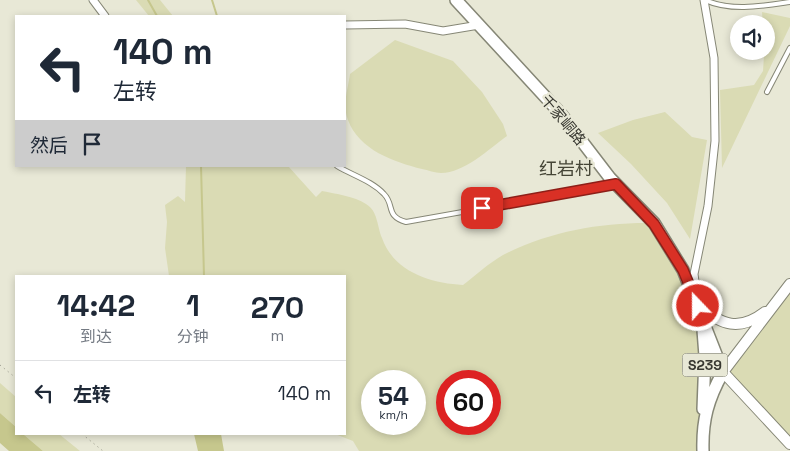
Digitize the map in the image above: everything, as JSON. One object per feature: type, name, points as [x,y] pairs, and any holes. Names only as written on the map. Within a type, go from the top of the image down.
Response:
[{"type":"main road","name":"千家峒路","points":[[456,0],[561,114],[616,184],[654,224],[683,270],[723,372],[790,444]]},
{"type":"main road","points":[[723,372],[790,284]]},
{"type":"main road","points":[[698,306],[716,320],[732,324],[745,324],[774,306]]},
{"type":"main road","name":"S239","points":[[698,306],[705,356],[702,424],[703,451]]},
{"type":"main road","name":"S239","points":[[702,424],[712,391],[723,372]]},
{"type":"street","points":[[94,0],[104,15]]},
{"type":"street","points":[[698,306],[694,274],[708,206],[715,141],[714,58],[705,0]]},
{"type":"street","points":[[346,25],[405,24],[443,31],[479,25]]},
{"type":"lane","points":[[705,0],[717,5],[736,6],[771,5],[790,2]]},
{"type":"lane","points":[[767,92],[790,48]]},
{"type":"lane","points":[[339,167],[377,187],[390,200],[390,211],[397,220],[406,222],[616,184]]},
{"type":"path","points":[[0,365],[15,377]]},
{"type":"path","points":[[83,435],[103,451]]},
{"type":"shaded area","points":[[136,0],[160,0],[172,15],[148,15]]},
{"type":"shaded area","points":[[762,12],[790,18],[790,26],[775,57],[775,15],[762,15]]},
{"type":"shaded area","points":[[395,40],[453,61],[482,92],[503,124],[507,136],[467,165],[450,172],[441,173],[400,163],[369,147],[353,130],[346,114],[346,97],[350,74]]},
{"type":"shaded area","points":[[764,60],[774,60],[722,168],[720,90],[754,85],[763,71]]},
{"type":"shaded area","points":[[665,112],[692,137],[707,140],[690,239],[667,203],[631,164],[598,133],[633,120]]},
{"type":"shaded area","points":[[186,167],[289,167],[316,197],[322,191],[350,197],[370,207],[375,215],[388,250],[404,267],[415,274],[438,282],[463,285],[503,255],[539,240],[596,226],[654,223],[698,306],[705,349],[703,451],[359,451],[353,441],[338,435],[346,435],[346,275],[169,275],[165,248],[167,222],[165,205],[178,196],[185,202]]},
{"type":"shaded area","points":[[790,284],[790,444],[723,372]]},
{"type":"shaded area","points":[[0,383],[15,396],[15,426],[0,413]]},
{"type":"shaded area","points":[[0,413],[15,426],[15,435],[24,435],[43,451],[9,451],[0,443]]},
{"type":"shaded area","points":[[24,435],[60,435],[80,451],[43,451]]},
{"type":"shaded area","points":[[194,435],[221,435],[224,451],[198,451]]},
{"type":"waterway","points":[[148,0],[156,15]]},
{"type":"waterway","points":[[212,0],[217,15]]},
{"type":"waterway","points":[[201,167],[204,275]]},
{"type":"district","name":"红岩村","points":[[566,169]]},
{"type":"route","points":[[482,208],[616,184],[654,224],[683,270],[698,306]]}]
